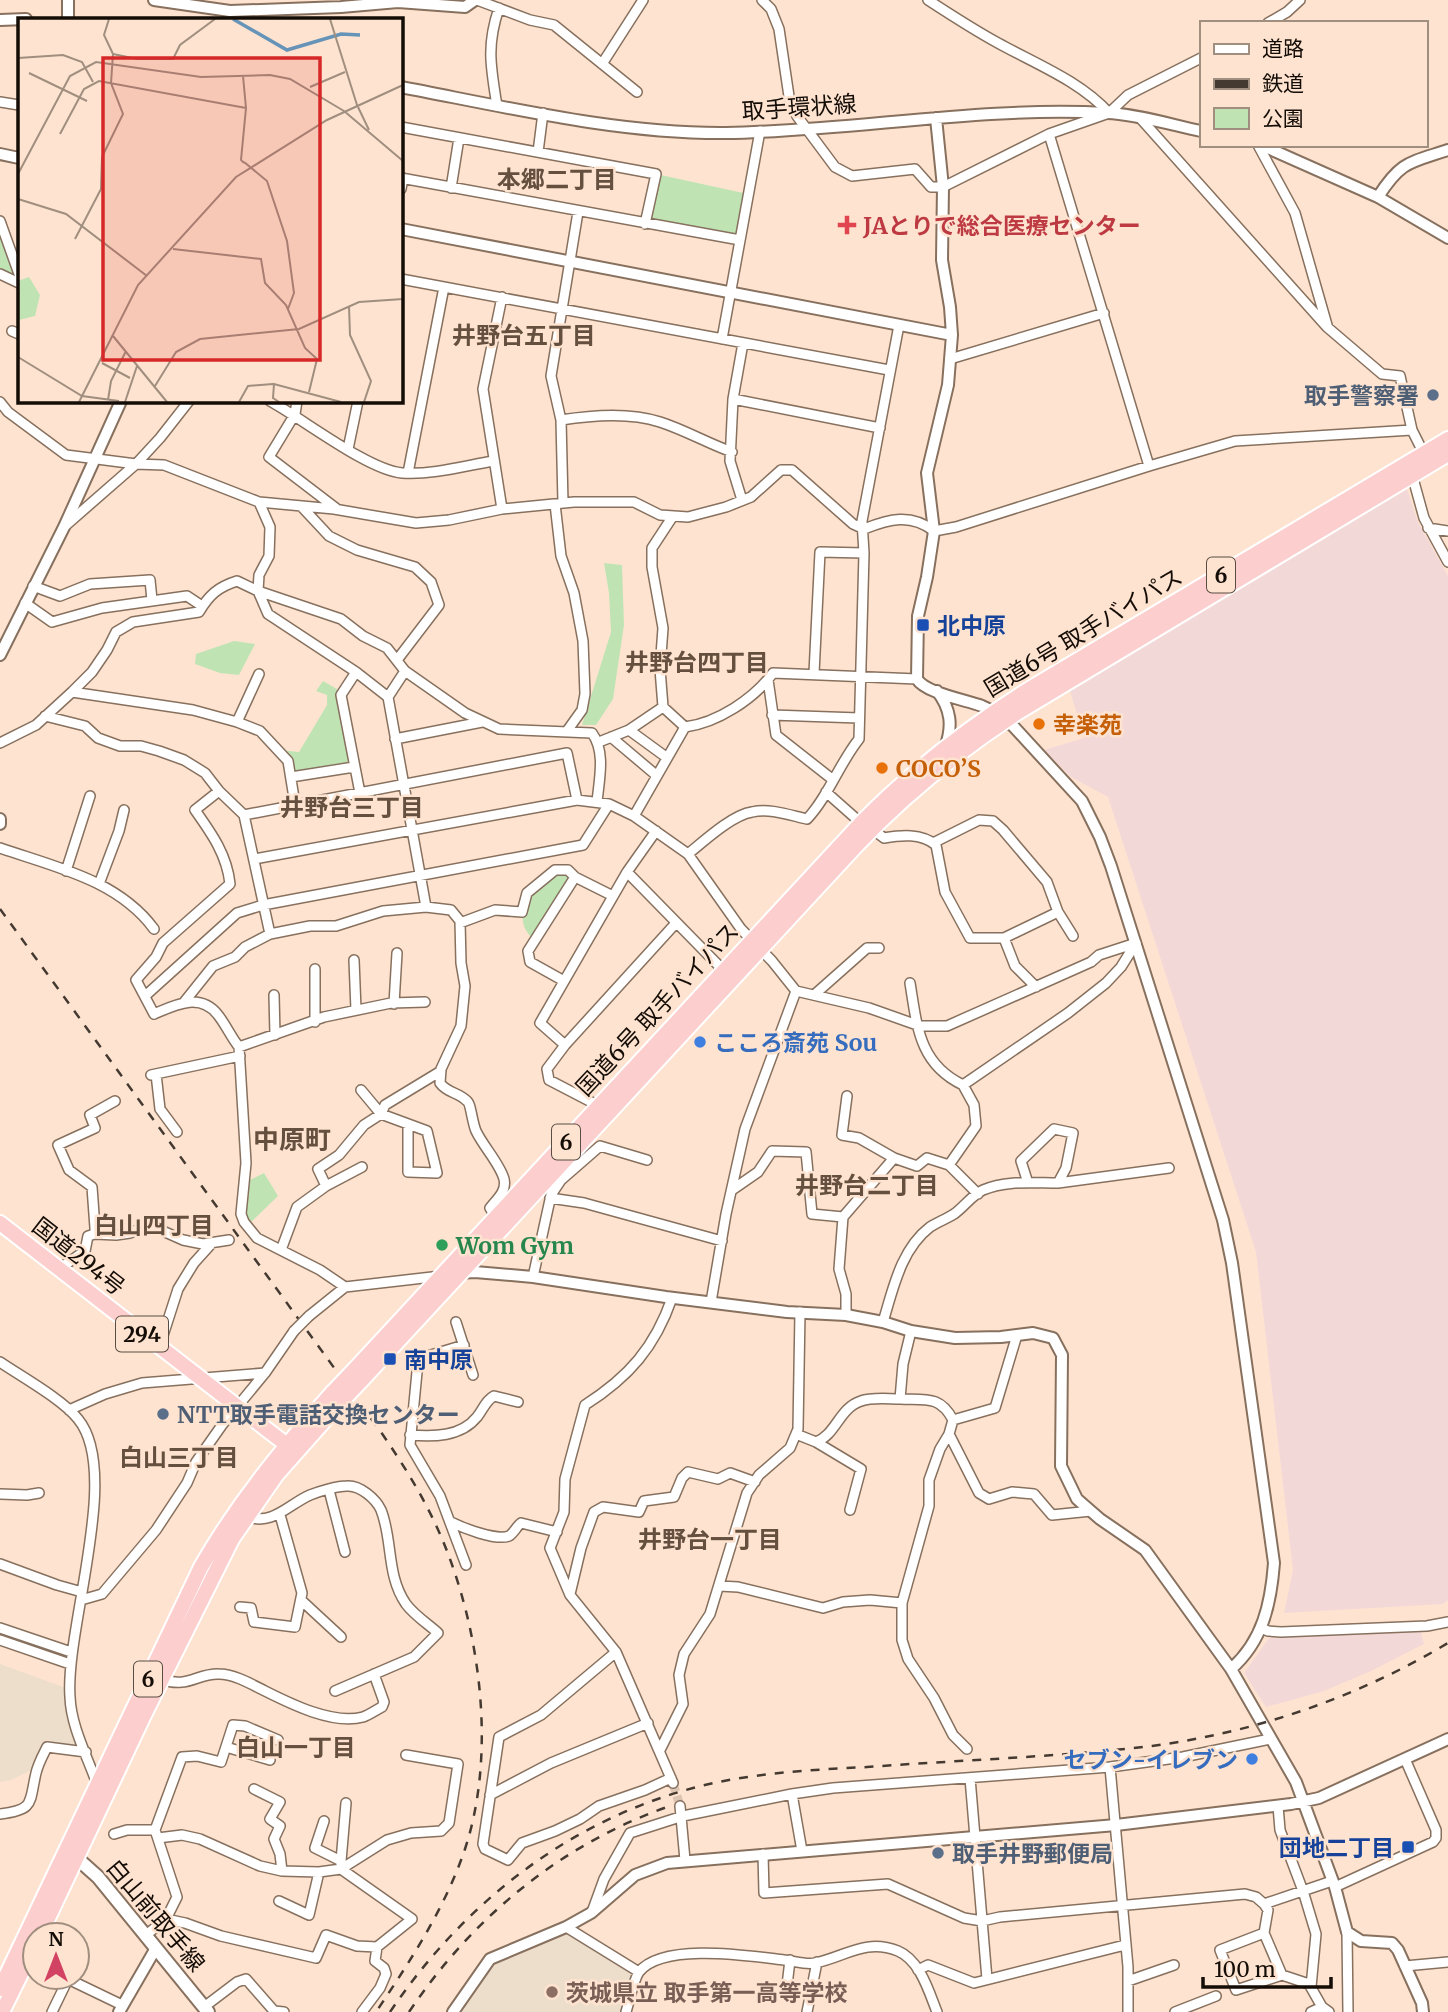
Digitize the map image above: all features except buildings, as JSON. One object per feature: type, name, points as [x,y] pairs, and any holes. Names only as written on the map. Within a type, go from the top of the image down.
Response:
[{"type":"highway","name":"国道6号 取手バイパス","points":[[1410,470],[1423,454],[1448,439]]},
{"type":"highway","name":"国道6号 取手バイパス","points":[[45,1921],[97,1785],[208,1556],[234,1511],[357,1376],[557,1177],[756,944],[866,826],[896,788],[945,748],[1410,470],[1448,454]]},
{"type":"highway","name":"国道6号 取手バイパス","points":[[866,826],[927,779],[1000,716]]},
{"type":"highway","name":"国道6号 取手バイパス","points":[[357,1376],[442,1276],[599,1106],[724,971],[756,944]]},
{"type":"highway","name":"国道294号","points":[[0,1223],[291,1448]]},
{"type":"highway","name":"国道6号 取手バイパス","points":[[0,1989],[213,1574],[246,1516],[291,1448]]},
{"type":"highway","points":[[2,2012],[21,1973]]},
{"type":"main road","name":"白山前取手線","points":[[72,1853],[98,1877],[206,2010]]},
{"type":"street","points":[[68,0],[68,18]]},
{"type":"street","points":[[156,0],[230,11],[398,2],[465,7],[476,0],[530,20],[555,25],[637,93]]},
{"type":"street","points":[[602,64],[643,0]]},
{"type":"street","points":[[762,0],[771,9],[779,29],[790,103],[835,167],[852,176],[915,169],[931,187],[943,187],[1049,134],[1110,113],[1128,95],[1200,59]]},
{"type":"street","points":[[928,0],[982,35],[1067,80],[1098,100],[1110,113]]},
{"type":"street","points":[[1271,21],[1300,0]]},
{"type":"street","points":[[497,106],[489,53],[492,27],[499,8]]},
{"type":"street","points":[[0,20],[18,19]]},
{"type":"street","name":"取手環状線","points":[[402,87],[497,106],[653,131],[760,131],[999,114],[1110,113],[1200,131]]},
{"type":"street","points":[[0,102],[18,105]]},
{"type":"street","points":[[537,152],[543,113]]},
{"type":"street","points":[[936,118],[943,187],[943,260],[952,335],[948,385],[927,473],[934,531],[928,577],[918,616],[917,679],[921,685],[1000,716],[1067,783],[1086,809],[1111,866],[1136,943],[1229,1244],[1274,1563],[1272,1588],[1261,1628],[1251,1647],[1231,1669]]},
{"type":"street","points":[[1141,119],[1327,327],[1382,374],[1400,376],[1412,430],[1423,454]]},
{"type":"street","points":[[402,127],[656,174],[645,224]]},
{"type":"street","points":[[722,339],[760,131]]},
{"type":"street","points":[[1049,134],[1149,466]]},
{"type":"street","points":[[451,188],[460,138]]},
{"type":"street","points":[[1260,147],[1295,213],[1327,327]]},
{"type":"street","points":[[1264,147],[1378,197],[1448,238]]},
{"type":"street","points":[[1378,197],[1397,170],[1406,164],[1448,150]]},
{"type":"street","points":[[0,154],[18,158]]},
{"type":"street","points":[[402,178],[740,240]]},
{"type":"street","points":[[567,731],[582,710],[586,694],[583,641],[574,593],[561,556],[561,420],[551,376],[560,308],[578,212]]},
{"type":"street","points":[[0,221],[18,271]]},
{"type":"street","points":[[402,229],[952,335]]},
{"type":"street","points":[[0,274],[18,283]]},
{"type":"street","points":[[402,279],[889,370]]},
{"type":"street","points":[[408,473],[444,286]]},
{"type":"street","points":[[502,297],[483,388],[502,509]]},
{"type":"street","points":[[950,359],[1104,313]]},
{"type":"street","points":[[688,854],[728,823],[751,812],[776,812],[807,819],[817,808],[832,779],[859,739],[864,553],[862,520],[899,325]]},
{"type":"street","points":[[742,500],[730,461],[733,400],[743,343]]},
{"type":"street","points":[[733,400],[880,428]]},
{"type":"street","points":[[0,402],[8,412],[66,455],[164,465],[259,502],[416,523],[449,520],[502,509],[634,502],[660,515],[688,517],[751,497],[780,470],[792,470],[841,516],[864,529],[880,523],[909,519],[920,521],[934,531],[956,527],[1236,441],[1412,430]]},
{"type":"street","points":[[0,655],[64,527],[121,402]]},
{"type":"street","points":[[64,527],[136,464],[188,402]]},
{"type":"street","points":[[272,402],[348,449],[399,472],[493,461]]},
{"type":"street","points":[[297,402],[295,414],[269,457],[340,511]]},
{"type":"street","points":[[348,449],[358,402]]},
{"type":"street","points":[[561,420],[587,415],[639,417],[660,422],[732,452]]},
{"type":"street","points":[[1410,470],[1428,528],[1448,562]]},
{"type":"street","points":[[259,502],[270,527],[269,556],[259,575],[258,591],[268,614],[388,696],[426,907]]},
{"type":"street","points":[[301,506],[329,536],[357,550],[415,567],[431,582],[439,606],[397,660]]},
{"type":"street","points":[[673,516],[652,548],[652,566],[663,628],[660,669],[663,707],[685,727]]},
{"type":"street","points":[[1428,528],[1448,531]]},
{"type":"street","points":[[814,673],[820,552],[864,553]]},
{"type":"street","points":[[33,586],[60,596],[90,584],[149,580],[152,600]]},
{"type":"street","points":[[0,743],[36,724],[72,692],[92,671],[116,632],[133,622],[199,612],[208,597],[223,585],[237,581],[258,591],[341,619],[363,636],[387,648],[405,671],[466,713],[499,730],[592,733],[599,742],[597,802]]},
{"type":"street","points":[[25,603],[52,622],[102,608],[187,596],[202,606]]},
{"type":"street","points":[[388,696],[405,671]]},
{"type":"street","points":[[356,672],[341,695],[360,793]]},
{"type":"street","points":[[634,816],[685,727],[704,724],[722,714],[764,685],[773,673],[917,679]]},
{"type":"street","points":[[237,722],[259,674]]},
{"type":"street","points":[[768,680],[776,735],[832,779]]},
{"type":"street","points":[[937,691],[944,700],[950,718],[950,733],[945,748]]},
{"type":"street","points":[[72,692],[193,710],[260,731],[288,761],[295,804]]},
{"type":"street","points":[[599,742],[629,730],[663,707]]},
{"type":"street","points":[[772,715],[859,718]]},
{"type":"street","points":[[45,716],[85,726],[98,738],[120,746],[141,746],[184,760],[205,773],[244,815],[270,934]]},
{"type":"street","points":[[395,738],[482,722]]},
{"type":"street","points":[[629,730],[666,757]]},
{"type":"street","points":[[611,737],[656,775]]},
{"type":"street","points":[[244,815],[567,753],[577,800]]},
{"type":"street","points":[[291,777],[354,766]]},
{"type":"street","points":[[219,791],[195,810],[216,838],[228,868],[230,884],[163,943],[156,957],[136,979],[153,1014],[185,1000],[213,966],[234,957],[245,947],[270,934],[310,926],[336,926],[383,911],[426,907],[451,910],[460,923],[461,963],[465,986],[461,1026],[440,1071],[440,1083],[445,1090],[464,1098],[471,1107],[470,1117],[478,1135],[504,1179],[503,1192],[490,1208],[496,1218]]},
{"type":"street","points":[[826,792],[884,838],[905,834],[936,845],[945,892],[970,938],[1004,938],[1058,912]]},
{"type":"street","points":[[66,871],[90,796]]},
{"type":"street","points":[[254,859],[577,800],[609,804],[634,816],[688,854],[741,929],[796,991],[869,1008],[917,1025],[947,1026],[1091,962],[1099,955],[1136,943]]},
{"type":"street","points":[[145,996],[237,913],[263,905],[583,845],[609,804]]},
{"type":"street","points":[[99,884],[124,810]]},
{"type":"street","points":[[0,819],[0,824]]},
{"type":"street","points":[[933,843],[979,820],[993,821],[1047,882],[1058,912],[1073,936]]},
{"type":"street","points":[[565,1045],[540,1023],[627,872],[656,831]]},
{"type":"street","points":[[0,848],[66,871],[122,896],[154,929]]},
{"type":"street","points":[[460,923],[495,910],[522,912],[527,893],[555,870],[568,870],[575,877],[613,896]]},
{"type":"street","points":[[627,872],[724,971]]},
{"type":"street","points":[[564,981],[530,962],[528,951],[575,877]]},
{"type":"street","points":[[599,1106],[549,1080],[547,1069],[565,1045],[676,923]]},
{"type":"street","points":[[1004,938],[1015,966],[1036,987]]},
{"type":"street","points":[[963,1085],[1107,983],[1136,943]]},
{"type":"street","points":[[814,995],[867,948],[879,948]]},
{"type":"street","points":[[394,1003],[397,953]]},
{"type":"street","points":[[354,960],[356,1010]]},
{"type":"street","points":[[315,970],[315,1022]]},
{"type":"street","points":[[910,982],[917,1025],[933,1064],[963,1085],[974,1105],[976,1126],[949,1165]]},
{"type":"street","points":[[711,1302],[748,1120],[796,991]]},
{"type":"street","points":[[274,995],[275,1035]]},
{"type":"street","points":[[185,1000],[209,1006],[219,1016],[239,1052],[246,1163],[241,1214],[244,1222],[257,1238],[320,1270],[345,1287]]},
{"type":"street","points":[[177,1132],[160,1109],[154,1074],[239,1052],[324,1017],[394,1003],[425,1002]]},
{"type":"street","points":[[326,1186],[318,1169],[339,1155],[364,1125],[381,1114],[385,1105],[440,1071]]},
{"type":"street","points":[[360,1090],[381,1114],[427,1131],[438,1173],[408,1172],[408,1125]]},
{"type":"street","points":[[846,1096],[842,1135],[859,1138],[894,1158],[917,1166],[927,1158],[949,1165],[978,1194]]},
{"type":"street","points":[[95,1234],[92,1187],[69,1170],[58,1145],[95,1128],[90,1115],[115,1101]]},
{"type":"street","points":[[1028,1183],[1021,1161],[1054,1129],[1073,1133],[1066,1168],[1058,1182]]},
{"type":"street","points":[[533,1277],[557,1177],[600,1146],[647,1160]]},
{"type":"street","points":[[732,1190],[758,1172],[772,1151],[806,1152],[813,1214],[843,1217]]},
{"type":"street","points":[[846,1315],[846,1294],[839,1269],[843,1217],[894,1158]]},
{"type":"street","points":[[281,1250],[296,1207],[326,1186],[362,1167]]},
{"type":"street","points":[[883,1322],[901,1266],[912,1247],[930,1227],[978,1194],[1009,1183],[1058,1182],[1169,1168]]},
{"type":"street","points":[[550,1198],[584,1203],[722,1241]]},
{"type":"street","points":[[59,1269],[85,1251],[88,1236],[95,1234],[116,1235],[145,1227],[169,1231],[183,1240],[204,1244],[229,1240]]},
{"type":"street","points":[[159,1348],[178,1289],[194,1263],[212,1243]]},
{"type":"street","points":[[0,1563],[81,1596],[102,1594],[156,1530],[187,1483],[196,1462],[294,1331],[345,1287],[462,1272],[533,1277],[672,1298],[846,1315],[911,1331],[955,1338],[1033,1333],[1053,1338],[1062,1355],[1061,1466],[1077,1499],[1145,1550],[1231,1669],[1285,1761],[1305,1802],[1347,1932],[1348,2012]]},
{"type":"street","points":[[615,1653],[541,1715],[499,1737],[483,1844],[485,1849],[508,1860],[522,1843],[580,1819],[599,1806],[672,1781],[615,1653],[570,1595],[550,1548],[564,1512],[565,1479],[585,1405],[608,1391],[631,1370],[662,1328],[672,1298]]},
{"type":"street","points":[[660,1750],[683,1704],[679,1675],[684,1654],[710,1614],[747,1493],[790,1448],[799,1429],[800,1312]]},
{"type":"street","points":[[456,1322],[473,1375]]},
{"type":"street","points":[[900,1399],[903,1364],[911,1331]]},
{"type":"street","points":[[953,1420],[995,1408],[1017,1335]]},
{"type":"street","points":[[464,1345],[421,1358],[410,1445],[440,1496],[466,1564]]},
{"type":"street","points":[[0,1362],[69,1410],[85,1431],[93,1469],[94,1515],[69,1664],[70,1700],[74,1721],[97,1785]]},
{"type":"street","points":[[69,1410],[104,1394],[142,1383],[264,1373]]},
{"type":"street","points":[[410,1435],[430,1437],[464,1428],[473,1422],[488,1399],[494,1396],[518,1402]]},
{"type":"street","points":[[816,1442],[825,1439],[846,1409],[862,1401],[939,1401],[953,1420],[929,1480],[929,1506],[902,1603],[902,1640],[908,1659],[934,1698],[953,1735],[967,1749]]},
{"type":"street","points":[[796,1434],[816,1442],[862,1469],[850,1510]]},
{"type":"street","points":[[949,1434],[979,1493],[989,1499],[1012,1492],[1034,1494],[1052,1515],[1091,1511]]},
{"type":"street","points":[[570,1595],[581,1548],[594,1512],[603,1507],[639,1512],[644,1501],[674,1497],[682,1478],[688,1472],[719,1479],[730,1473],[755,1482]]},
{"type":"street","points":[[246,1516],[253,1519],[280,1515],[310,1495],[349,1485],[367,1493],[382,1513],[395,1580],[407,1605],[438,1633],[414,1657],[335,1691]]},
{"type":"street","points":[[330,1490],[345,1552]]},
{"type":"street","points":[[0,1494],[27,1496],[39,1493]]},
{"type":"street","points":[[240,1607],[251,1608],[254,1622],[295,1627],[302,1593],[280,1515]]},
{"type":"street","points":[[451,1522],[495,1536],[511,1534],[521,1523],[557,1532]]},
{"type":"street","points":[[719,1586],[738,1587],[823,1608],[842,1602],[870,1600],[902,1603]]},
{"type":"street","points":[[301,1600],[341,1637]]},
{"type":"street","points":[[1261,1628],[1282,1632],[1427,1626],[1448,1622]]},
{"type":"street","points":[[0,1628],[71,1652]]},
{"type":"street","points":[[0,1640],[69,1664]]},
{"type":"street","points":[[161,1679],[171,1683],[183,1683],[219,1674],[252,1684],[312,1712],[345,1719],[363,1717],[382,1707],[384,1702],[373,1674]]},
{"type":"street","points":[[490,1795],[551,1763],[648,1723]]},
{"type":"street","points":[[146,1935],[166,1919],[177,1897],[156,1834],[182,1757],[197,1756],[221,1762],[233,1725],[278,1740]]},
{"type":"street","points":[[591,1913],[604,1880],[630,1833],[682,1811],[833,1788],[1110,1767],[1183,1757],[1270,1739]]},
{"type":"street","points":[[453,2012],[491,1959],[566,1927],[591,1913],[635,1875],[667,1863],[1116,1825],[1305,1802],[1448,1739]]},
{"type":"street","points":[[0,1814],[19,1812],[33,1798],[36,1771],[47,1747],[86,1752]]},
{"type":"street","points":[[226,1747],[270,1760]]},
{"type":"street","points":[[114,1834],[127,1830],[182,1835],[200,1839],[260,1866],[282,1871],[319,1872],[341,1865],[387,1840],[411,1833],[441,1831],[449,1823],[458,1764],[406,1755]]},
{"type":"street","points":[[1264,1905],[1333,1884],[1433,1842],[1436,1830],[1405,1759]]},
{"type":"street","points":[[1110,1767],[1128,1981],[1128,2012]]},
{"type":"street","points":[[970,1778],[987,1979]]},
{"type":"street","points":[[254,1789],[280,1802],[270,1819],[280,1826],[274,1839],[280,1854],[282,1871]]},
{"type":"street","points":[[792,1794],[802,1851]]},
{"type":"street","points":[[341,1865],[346,1803]]},
{"type":"street","points":[[1278,1806],[1280,1830],[1316,1934],[1311,1987]]},
{"type":"street","points":[[682,1811],[685,1860]]},
{"type":"street","points":[[166,1919],[221,1936],[316,1958],[326,1935],[357,1946],[377,1947],[412,1919],[315,1848],[324,1821]]},
{"type":"street","points":[[763,1854],[764,1893],[888,1884],[964,1918],[982,1921],[1000,1917],[1245,1894],[1256,1897],[1268,1910],[1264,1933],[1282,1975]]},
{"type":"street","points":[[279,1901],[309,1915],[319,1872]]},
{"type":"street","points":[[566,1927],[639,1972]]},
{"type":"street","points":[[1347,1932],[1361,1941],[1392,1943],[1422,2003],[1423,2012]]},
{"type":"street","points":[[1264,1933],[1220,1950],[1236,1990],[1282,1975],[1311,1987],[1325,2010],[1311,2012]]},
{"type":"street","points":[[918,1970],[928,1965],[974,1983],[1125,1945]]},
{"type":"street","points":[[362,2012],[380,1988],[386,1974],[384,1968],[375,1961],[377,1947]]},
{"type":"street","points":[[626,2012],[639,1972],[661,1958],[696,1952],[817,1962],[853,1949],[874,1947],[898,1951],[913,1962],[926,1984],[937,2012]]},
{"type":"street","points":[[52,2012],[68,1979],[121,2009],[156,1948]]},
{"type":"street","points":[[786,1994],[790,1961]]},
{"type":"street","points":[[807,2012],[817,1962]]},
{"type":"street","points":[[1405,1966],[1448,1962]]},
{"type":"street","points":[[1128,1981],[1174,1965]]},
{"type":"street","points":[[206,2010],[237,1982],[246,1979],[274,2012],[284,2012]]},
{"type":"street","points":[[1175,2012],[1216,1996]]},
{"type":"shaded area","points":[[1407,489],[1418,522],[1448,576],[1448,1600],[1443,1604],[1284,1613],[1293,1570],[1256,1252],[1108,797],[1071,777],[1044,750],[1084,738],[1070,691]]},
{"type":"shaded area","points":[[1421,1632],[1424,1644],[1371,1671],[1324,1691],[1266,1707],[1244,1673],[1269,1638]]},
{"type":"shaded area","points":[[0,1664],[66,1688],[78,1749],[47,1740],[32,1770],[0,1782]]},
{"type":"shaded area","name":"茨城県立 取手第一高等学校","points":[[567,1934],[635,1973],[622,2012],[461,2012],[495,1964]]},
{"type":"green space","points":[[656,174],[748,194],[740,240],[645,224]]},
{"type":"green space","points":[[0,221],[18,271],[18,283],[0,274]]},
{"type":"green space","points":[[604,563],[622,565],[624,625],[613,699],[596,725],[582,725],[611,632]]},
{"type":"green space","points":[[234,641],[255,644],[239,675],[220,673],[195,664],[196,654]]},
{"type":"green space","points":[[323,681],[337,689],[349,763],[293,771],[270,749],[299,752],[327,705],[327,695],[316,691]]},
{"type":"green space","points":[[555,870],[575,877],[533,939],[524,924],[525,895]]},
{"type":"green space","points":[[264,1173],[278,1196],[247,1226],[244,1222],[244,1183]]},
{"type":"tunnel","points":[[673,1783],[680,1806]]},
{"type":"railway","points":[[0,909],[383,1435],[432,1517],[457,1581],[468,1618],[480,1696],[482,1736],[475,1813],[465,1849],[448,1892],[414,1953],[376,2012]]},
{"type":"railway","points":[[390,2012],[450,1936],[522,1872],[561,1845],[603,1822],[647,1803],[714,1783],[780,1773],[1081,1753],[1191,1740],[1230,1732],[1306,1710],[1379,1680],[1448,1643]]},
{"type":"railway","points":[[409,2012],[461,1945],[523,1888],[592,1841],[670,1806]]},
{"type":"place","name":"JAとりで総合医療センター","points":[[847,225]]},
{"type":"place","name":"取手警察署","points":[[1433,395]]},
{"type":"place","name":"北中原","points":[[923,625]]},
{"type":"place","name":"幸楽苑","points":[[1039,724]]},
{"type":"place","name":"COCO’S","points":[[882,768]]},
{"type":"place","name":"こころ斎苑 Sou","points":[[700,1042]]},
{"type":"place","name":"Wom Gym","points":[[442,1245]]},
{"type":"place","name":"南中原","points":[[390,1359]]},
{"type":"place","name":"NTT取手電話交換センター","points":[[163,1414]]},
{"type":"place","name":"セブン-イレブン","points":[[1252,1759]]},
{"type":"place","name":"団地二丁目","points":[[1408,1847]]},
{"type":"place","name":"取手井野郵便局","points":[[938,1853]]},
{"type":"place","name":"茨城県立 取手第一高等学校","points":[[552,1992]]},
{"type":"district","name":"本郷二丁目","points":[[557,179]]},
{"type":"district","name":"井野台五丁目","points":[[524,335]]},
{"type":"district","name":"井野台四丁目","points":[[697,662]]},
{"type":"district","name":"井野台三丁目","points":[[352,807]]},
{"type":"district","name":"中原町","points":[[292,1139]]},
{"type":"district","name":"井野台二丁目","points":[[867,1185]]},
{"type":"district","name":"白山四丁目","points":[[154,1225]]},
{"type":"district","name":"白山三丁目","points":[[179,1457]]},
{"type":"district","name":"井野台一丁目","points":[[710,1539]]},
{"type":"district","name":"白山一丁目","points":[[296,1747]]}]
